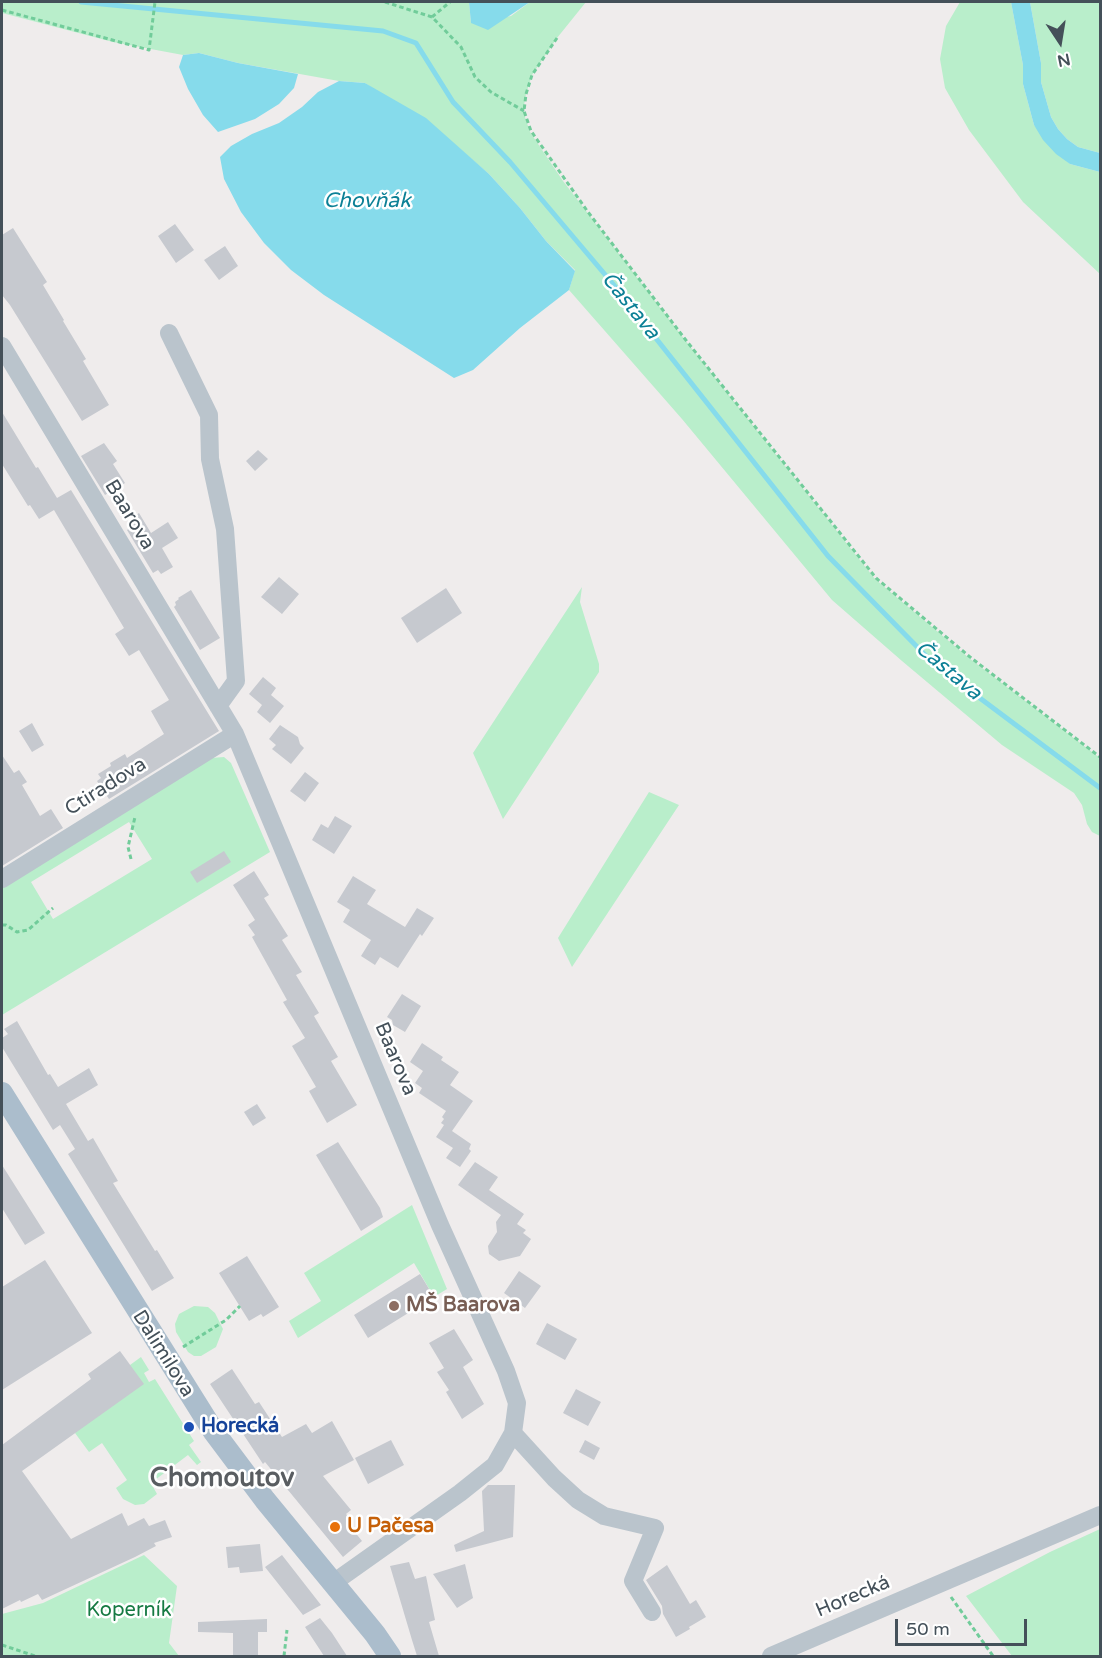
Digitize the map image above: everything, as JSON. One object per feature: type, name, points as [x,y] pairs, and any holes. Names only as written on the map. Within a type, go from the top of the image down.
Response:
[{"type":"main road","name":"Dalimilova","points":[[2,1093],[166,1358],[231,1456],[390,1656]]},
{"type":"street","points":[[169,333],[209,415],[210,459],[225,529],[236,681],[218,706]]},
{"type":"street","name":"Baarova","points":[[2,346],[235,734],[440,1226],[506,1371],[517,1403],[513,1433],[495,1465],[460,1493],[333,1583]]},
{"type":"street","name":"Ctiradova","points":[[2,879],[235,734]]},
{"type":"street","points":[[513,1433],[554,1479],[578,1500],[604,1516],[655,1528],[633,1581],[652,1612]]},
{"type":"street","name":"Horecká","points":[[771,1656],[1101,1515]]},
{"type":"path","points":[[2,10],[149,50],[155,2]]},
{"type":"path","points":[[385,2],[432,17],[461,47],[475,77],[491,92],[524,111]]},
{"type":"path","points":[[432,17],[450,2]]},
{"type":"path","points":[[557,38],[532,75],[524,111],[531,131],[582,204],[685,339],[876,578],[970,657],[1101,757]]},
{"type":"path","points":[[131,859],[128,847],[129,837],[135,823],[138,794]]},
{"type":"path","points":[[2,925],[17,932],[28,930],[53,908]]},
{"type":"path","points":[[166,1358],[226,1320],[240,1306]]},
{"type":"path","points":[[948,1581],[993,1656]]},
{"type":"path","points":[[285,1656],[287,1630]]},
{"type":"path","points":[[2,1645],[35,1656]]},
{"type":"green space","points":[[2,2],[469,2],[471,23],[511,16],[530,2],[586,2],[557,38],[532,75],[523,111],[530,132],[563,181],[685,340],[875,579],[969,658],[1100,758],[1100,836],[1092,832],[1087,824],[1082,805],[1074,793],[1002,745],[832,600],[682,419],[569,290],[575,270],[546,241],[489,174],[457,147],[365,83],[339,81],[238,63],[199,53],[183,55],[113,42],[2,13]]},
{"type":"green space","points":[[960,2],[1011,2],[1023,65],[1023,84],[1034,125],[1070,164],[1100,172],[1100,274],[1023,202],[969,130],[945,88],[940,59],[946,26]]},
{"type":"green space","points":[[1030,2],[1100,2],[1100,153],[1078,147],[1067,139],[1051,117],[1041,82],[1041,63]]},
{"type":"green space","points":[[582,587],[580,602],[599,664],[599,672],[503,819],[473,753]]},
{"type":"green space","points":[[224,757],[231,763],[270,852],[2,1015],[2,888],[211,758]],"holes":[[[129,822],[152,859],[53,919],[31,882]]]},
{"type":"green space","points":[[649,792],[679,805],[572,967],[558,938]]},
{"type":"green space","points":[[412,1205],[447,1289],[434,1297],[414,1263],[298,1338],[289,1321],[321,1301],[304,1273]]},
{"type":"green space","points":[[194,1306],[208,1307],[215,1313],[223,1329],[216,1347],[201,1356],[194,1356],[188,1352],[176,1332],[175,1324],[179,1314]]},
{"type":"green space","points":[[141,1357],[149,1370],[144,1373],[149,1382],[155,1379],[194,1441],[189,1445],[201,1462],[197,1465],[188,1455],[151,1483],[157,1494],[144,1504],[135,1505],[123,1499],[116,1488],[127,1480],[102,1443],[89,1452],[75,1433],[130,1365]]},
{"type":"green space","points":[[1100,1529],[1100,1656],[1012,1656],[966,1596]]},
{"type":"green space","name":"Koperník","points":[[144,1555],[177,1586],[169,1643],[179,1656],[2,1656],[2,1614],[43,1603]]},
{"type":"water","points":[[469,2],[530,2],[488,30],[471,23]]},
{"type":"water","points":[[1011,2],[1030,2],[1041,63],[1041,82],[1051,117],[1067,139],[1078,147],[1100,153],[1100,172],[1070,164],[1056,154],[1043,140],[1034,125],[1023,84],[1023,65]]},
{"type":"water","points":[[199,53],[298,74],[294,88],[279,104],[255,119],[218,132],[203,115],[179,67],[183,55]]},
{"type":"water","name":"Chovňák","points":[[339,81],[365,83],[426,118],[489,174],[575,271],[569,290],[520,328],[473,370],[454,378],[324,295],[291,270],[264,243],[241,212],[224,179],[220,157],[231,146],[279,123],[318,92]]},
{"type":"building","points":[[175,224],[194,250],[176,263],[158,236]]},
{"type":"building","points":[[13,228],[47,282],[43,285],[86,359],[83,361],[109,405],[82,421],[2,295],[2,235]]},
{"type":"building","points":[[225,246],[238,266],[219,280],[204,260]]},
{"type":"building","points":[[2,412],[57,498],[71,490],[219,731],[109,799],[97,781],[101,778],[98,774],[111,766],[110,763],[125,754],[127,758],[164,734],[151,711],[169,700],[139,650],[129,656],[115,634],[124,628],[54,510],[39,519],[30,505],[28,506],[2,464]]},
{"type":"building","points":[[104,443],[117,461],[113,464],[125,483],[105,495],[81,456]]},
{"type":"building","points":[[258,450],[268,459],[255,471],[246,461]]},
{"type":"building","points":[[139,513],[151,533],[168,522],[178,538],[162,548],[173,567],[161,574],[158,570],[153,573],[127,530],[130,528],[127,522]]},
{"type":"building","points":[[279,577],[299,594],[282,614],[261,597]]},
{"type":"building","points":[[446,588],[462,613],[417,643],[401,618]]},
{"type":"building","points":[[191,590],[220,638],[200,650],[174,607],[178,598]]},
{"type":"building","points":[[263,677],[276,688],[271,695],[284,706],[270,723],[257,712],[262,705],[249,694]]},
{"type":"building","points":[[32,723],[44,745],[32,752],[19,731]]},
{"type":"building","points":[[280,725],[298,737],[304,748],[291,764],[272,749],[276,745],[269,739]]},
{"type":"building","points":[[2,755],[14,773],[19,770],[27,782],[22,785],[40,816],[51,809],[63,828],[2,866]]},
{"type":"building","points":[[305,772],[319,783],[305,802],[290,791]]},
{"type":"building","points":[[335,816],[352,826],[334,854],[312,840],[321,824],[328,828]]},
{"type":"building","points":[[224,851],[231,862],[197,883],[190,872]]},
{"type":"building","points":[[254,871],[269,895],[264,898],[288,936],[282,940],[302,972],[296,975],[319,1013],[314,1016],[338,1057],[331,1061],[357,1105],[327,1123],[309,1091],[316,1087],[292,1046],[305,1038],[283,1002],[287,1000],[252,937],[255,935],[248,925],[255,920],[233,885]]},
{"type":"building","points":[[353,876],[376,890],[367,904],[405,927],[417,908],[434,918],[422,936],[420,934],[398,968],[380,957],[375,965],[361,956],[371,940],[343,922],[350,910],[337,902]]},
{"type":"building","points":[[402,994],[421,1006],[405,1032],[393,1025],[392,1020],[387,1017]]},
{"type":"building","points":[[17,1021],[48,1075],[50,1074],[58,1087],[89,1068],[98,1085],[66,1104],[88,1141],[93,1138],[118,1181],[113,1183],[174,1278],[152,1291],[68,1154],[75,1149],[60,1125],[53,1130],[2,1047],[2,1038],[8,1034],[4,1029]]},
{"type":"building","points":[[422,1043],[443,1057],[441,1060],[459,1072],[450,1085],[473,1101],[452,1131],[471,1144],[469,1149],[471,1151],[460,1167],[446,1158],[453,1148],[436,1137],[444,1125],[441,1123],[446,1111],[419,1093],[422,1088],[415,1083],[423,1071],[410,1062]]},
{"type":"building","points":[[257,1104],[266,1118],[253,1126],[244,1112]]},
{"type":"building","points":[[338,1142],[380,1208],[383,1217],[361,1231],[316,1155]]},
{"type":"building","points":[[475,1162],[498,1177],[489,1190],[524,1214],[517,1224],[526,1230],[523,1233],[531,1239],[520,1256],[499,1261],[489,1254],[488,1246],[497,1232],[496,1222],[501,1215],[458,1185]]},
{"type":"building","points":[[2,1165],[45,1233],[25,1245],[2,1208]]},
{"type":"building","points":[[247,1256],[279,1307],[263,1317],[261,1314],[249,1321],[219,1273]]},
{"type":"building","points":[[45,1260],[92,1333],[2,1390],[2,1287]]},
{"type":"building","points":[[519,1271],[541,1286],[525,1308],[504,1293]]},
{"type":"building","name":"MŠ Baarova","points":[[420,1274],[434,1297],[368,1338],[354,1315]]},
{"type":"building","points":[[547,1323],[577,1339],[565,1360],[536,1344]]},
{"type":"building","points":[[454,1329],[473,1360],[463,1367],[484,1404],[462,1419],[446,1392],[449,1390],[437,1372],[444,1368],[429,1343]]},
{"type":"building","points":[[120,1351],[144,1384],[22,1471],[71,1539],[122,1513],[128,1526],[144,1518],[149,1526],[165,1520],[172,1537],[154,1543],[156,1546],[135,1557],[42,1600],[38,1594],[2,1609],[2,1445],[91,1379],[88,1374]]},
{"type":"building","points":[[232,1369],[255,1404],[259,1402],[282,1437],[306,1424],[312,1433],[332,1421],[354,1460],[323,1476],[351,1510],[346,1514],[350,1518],[346,1521],[362,1541],[343,1557],[265,1462],[263,1464],[210,1384]]},
{"type":"building","points":[[576,1389],[601,1402],[588,1426],[563,1413]]},
{"type":"building","points":[[391,1440],[404,1465],[368,1484],[355,1458]]},
{"type":"building","points":[[585,1440],[600,1448],[594,1460],[579,1452]]},
{"type":"building","points":[[488,1485],[515,1485],[513,1537],[456,1552],[454,1545],[484,1531],[482,1491]]},
{"type":"building","points":[[260,1544],[263,1571],[240,1573],[239,1567],[228,1568],[226,1547]]},
{"type":"building","points":[[282,1555],[321,1605],[303,1615],[265,1567]]},
{"type":"building","points":[[409,1562],[415,1579],[426,1576],[435,1620],[429,1622],[439,1656],[417,1656],[390,1566]]},
{"type":"building","points":[[465,1564],[473,1598],[457,1608],[433,1574]]},
{"type":"building","points":[[667,1565],[690,1604],[696,1600],[706,1617],[676,1637],[663,1614],[662,1606],[646,1580]]},
{"type":"building","points":[[320,1618],[347,1656],[324,1656],[305,1627]]},
{"type":"building","points":[[267,1619],[267,1632],[258,1632],[258,1656],[233,1656],[233,1633],[198,1632],[198,1622]]},
{"type":"waterway","name":"Častava","points":[[81,2],[383,31],[416,43],[453,102],[510,162],[613,284],[828,556],[933,663],[1100,788]]},
{"type":"place","name":"MŠ Baarova","points":[[394,1306]]},
{"type":"place","name":"Horecká","points":[[189,1427]]},
{"type":"place","name":"U Pačesa","points":[[335,1527]]},
{"type":"district","name":"Chomoutov","points":[[222,1479]]}]
